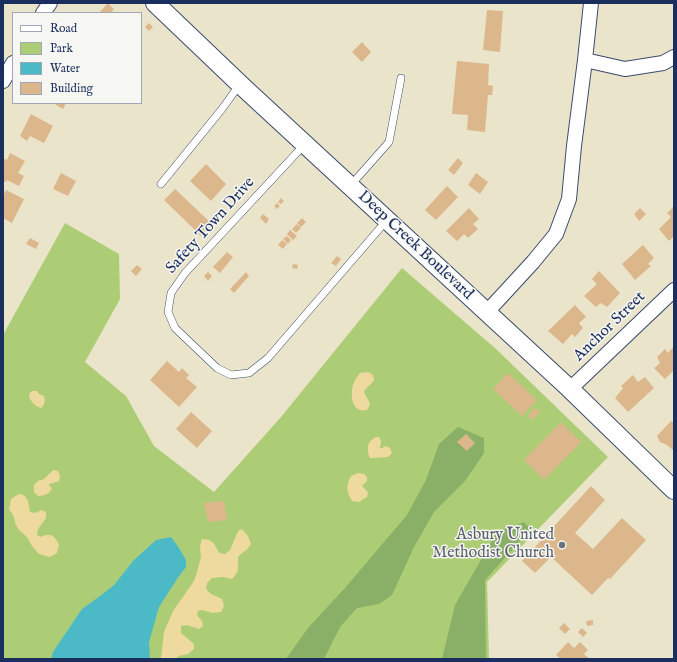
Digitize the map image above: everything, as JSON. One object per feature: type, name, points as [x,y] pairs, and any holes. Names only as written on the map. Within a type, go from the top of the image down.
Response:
[{"type":"street","points":[[44,12],[50,3]]},
{"type":"street","name":"Deep Creek Boulevard","points":[[155,3],[304,144],[488,312],[674,490]]},
{"type":"street","points":[[488,312],[534,262],[556,234],[569,199],[591,3]]},
{"type":"street","points":[[585,60],[625,69],[663,63],[674,57]]},
{"type":"street","points":[[3,81],[12,65]]},
{"type":"street","name":"Anchor Street","points":[[570,389],[674,290]]},
{"type":"lane","points":[[350,186],[389,142],[401,78]]},
{"type":"lane","points":[[161,184],[222,109],[240,84]]},
{"type":"lane","name":"Safety Town Drive","points":[[304,144],[190,268],[171,293],[168,312],[175,328],[217,368],[231,375],[249,372],[268,358],[387,220]]},
{"type":"green space","points":[[65,223],[119,254],[120,299],[85,362],[126,396],[154,446],[214,492],[281,417],[402,268],[495,348],[608,457],[487,582],[489,659],[3,659],[3,335]]},
{"type":"green space","points":[[458,427],[484,438],[484,453],[465,481],[434,512],[414,547],[392,595],[379,604],[357,608],[340,627],[324,659],[286,659],[308,628],[345,588],[407,515],[426,480],[439,444]]},
{"type":"green space","points":[[524,522],[531,529],[485,580],[486,659],[442,659],[455,605],[497,532]]},
{"type":"sand","points":[[368,372],[373,375],[374,380],[364,392],[370,405],[367,410],[359,410],[353,403],[352,388],[354,381],[360,373]]},
{"type":"sand","points":[[37,391],[39,394],[44,396],[45,400],[41,408],[34,404],[29,396],[30,392]]},
{"type":"sand","points":[[376,437],[379,437],[381,441],[380,448],[386,446],[390,448],[392,453],[388,457],[370,458],[368,446],[369,443]]},
{"type":"sand","points":[[53,470],[58,471],[60,476],[59,481],[49,484],[52,488],[48,493],[38,496],[34,492],[34,485],[38,481],[44,479]]},
{"type":"sand","points":[[358,473],[364,474],[367,477],[367,481],[362,486],[368,492],[367,497],[359,502],[352,501],[347,488],[351,476]]},
{"type":"sand","points":[[19,494],[24,495],[28,501],[30,512],[35,513],[42,510],[46,512],[46,518],[38,529],[37,535],[41,537],[50,535],[54,537],[59,545],[57,553],[50,557],[39,554],[16,525],[13,515],[9,509],[11,499]]},
{"type":"sand","points":[[242,529],[248,536],[251,544],[238,557],[238,569],[236,574],[232,579],[223,577],[212,578],[207,583],[206,589],[211,594],[222,599],[224,606],[221,612],[213,613],[202,610],[198,611],[197,615],[202,621],[203,626],[199,629],[187,625],[181,626],[181,633],[194,644],[194,649],[188,654],[179,656],[175,659],[161,659],[164,632],[173,611],[194,581],[201,557],[200,546],[202,539],[211,541],[215,544],[219,553],[225,554],[230,550],[238,531]]},
{"type":"water","points":[[171,537],[186,560],[186,567],[159,607],[149,642],[150,659],[51,659],[53,652],[82,609],[114,585],[134,560],[156,540]]},
{"type":"building","points":[[108,3],[114,9],[112,12],[100,12]]},
{"type":"building","points":[[487,10],[503,11],[500,52],[483,50]]},
{"type":"building","points":[[149,23],[153,27],[149,31],[145,27]]},
{"type":"building","points":[[362,42],[371,52],[362,62],[352,52]]},
{"type":"building","points":[[457,61],[489,64],[488,85],[493,86],[492,95],[488,95],[485,132],[467,130],[468,115],[452,114]]},
{"type":"building","points":[[55,104],[66,104],[63,109]]},
{"type":"building","points":[[31,114],[53,126],[44,143],[30,136],[27,141],[20,136]]},
{"type":"building","points":[[10,153],[25,161],[18,173],[24,176],[19,186],[7,180],[6,182],[3,181],[3,162],[5,159],[7,160]]},
{"type":"building","points":[[458,158],[463,163],[454,175],[448,170]]},
{"type":"building","points":[[206,164],[226,184],[211,201],[190,181]]},
{"type":"building","points":[[61,173],[76,181],[68,196],[53,189]]},
{"type":"building","points":[[476,173],[488,182],[480,194],[468,185]]},
{"type":"building","points":[[447,186],[458,197],[436,220],[425,210]]},
{"type":"building","points":[[175,189],[212,224],[201,236],[164,200]]},
{"type":"building","points":[[6,190],[24,199],[12,223],[3,218],[3,196]]},
{"type":"building","points":[[281,198],[284,201],[281,204],[278,202]]},
{"type":"building","points":[[277,203],[280,206],[277,209],[274,206]]},
{"type":"building","points":[[674,206],[674,236],[669,241],[659,229],[671,217],[667,213]]},
{"type":"building","points":[[469,208],[479,219],[473,224],[478,229],[468,238],[464,234],[457,241],[446,231]]},
{"type":"building","points":[[640,208],[646,214],[639,221],[634,214]]},
{"type":"building","points":[[263,214],[269,219],[266,224],[260,218]]},
{"type":"building","points":[[302,218],[306,222],[301,227],[297,223]]},
{"type":"building","points":[[297,224],[301,228],[296,233],[292,229]]},
{"type":"building","points":[[290,230],[297,236],[293,240],[287,234]]},
{"type":"building","points":[[287,236],[291,240],[288,244],[283,239]]},
{"type":"building","points":[[30,238],[39,243],[36,249],[26,244]]},
{"type":"building","points":[[282,240],[287,244],[283,249],[278,245]]},
{"type":"building","points":[[643,245],[654,258],[648,264],[651,266],[635,280],[622,264]]},
{"type":"building","points":[[227,252],[233,257],[220,273],[213,267]]},
{"type":"building","points":[[337,256],[341,259],[336,266],[331,263]]},
{"type":"building","points":[[293,264],[298,265],[297,269],[292,268]]},
{"type":"building","points":[[137,265],[142,269],[136,276],[131,271]]},
{"type":"building","points":[[599,271],[620,293],[607,307],[601,303],[596,307],[584,296],[597,284],[592,279]]},
{"type":"building","points":[[208,272],[212,276],[208,281],[204,276]]},
{"type":"building","points":[[246,272],[249,276],[234,293],[230,289]]},
{"type":"building","points":[[575,305],[586,317],[579,323],[583,328],[575,337],[572,334],[563,344],[548,331]]},
{"type":"building","points":[[674,346],[674,370],[665,379],[654,368],[660,363],[657,357],[665,349],[668,353]]},
{"type":"building","points":[[167,361],[179,372],[182,368],[189,375],[186,378],[197,387],[179,407],[150,380]]},
{"type":"building","points":[[508,373],[537,400],[522,416],[493,389]]},
{"type":"building","points":[[633,375],[638,382],[645,377],[654,388],[628,412],[615,398],[623,388],[621,386]]},
{"type":"building","points":[[535,408],[540,412],[532,420],[528,415]]},
{"type":"building","points":[[191,412],[212,431],[197,448],[176,429]]},
{"type":"building","points":[[671,421],[674,423],[674,451],[667,445],[660,442],[657,436]]},
{"type":"building","points":[[561,422],[581,442],[544,480],[524,460]]},
{"type":"building","points":[[466,434],[475,443],[467,451],[457,442]]},
{"type":"building","name":"Asbury United Methodist Church","points":[[591,486],[605,500],[575,533],[593,549],[622,518],[646,540],[610,579],[608,578],[592,595],[551,557],[535,573],[522,561]]},
{"type":"building","points":[[224,501],[227,520],[208,522],[204,503]]},
{"type":"building","points":[[593,620],[593,625],[587,626],[586,621]]},
{"type":"building","points":[[564,623],[570,629],[565,634],[559,628]]},
{"type":"building","points":[[582,628],[587,633],[583,637],[578,632]]},
{"type":"building","points":[[568,642],[574,648],[580,642],[588,650],[584,654],[590,659],[561,659],[556,655]]},
{"type":"place","name":"Asbury United Methodist Church","points":[[562,545]]}]
